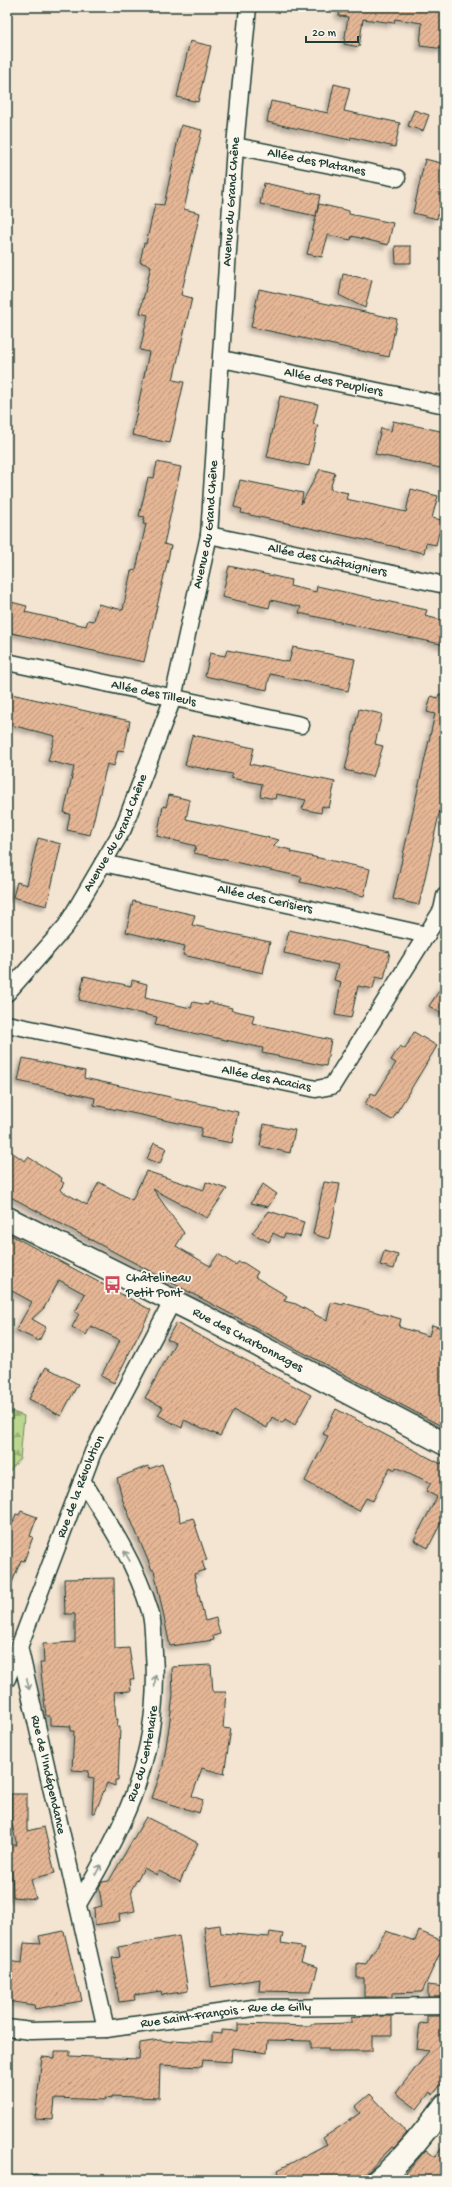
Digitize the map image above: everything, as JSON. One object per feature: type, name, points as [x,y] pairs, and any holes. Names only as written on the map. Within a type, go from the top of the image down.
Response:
[{"type":"street","name":"Avenue du Grand Chêne","points":[[7,993],[66,926],[124,829],[173,698],[209,535],[236,146],[248,7]]},
{"type":"street","name":"Allée des Platanes","points":[[236,146],[397,178]]},
{"type":"street","name":"Allée des Peupliers","points":[[222,358],[445,405]]},
{"type":"street","name":"Allée des Châtaigniers","points":[[209,535],[445,584]]},
{"type":"street","name":"Allée des Tilleuls","points":[[7,662],[301,726]]},
{"type":"street","name":"Allée des Cerisiers","points":[[103,863],[427,935]]},
{"type":"street","name":"Allée des Acacias","points":[[7,1024],[316,1089],[332,1086],[442,910],[445,896]]},
{"type":"street","name":"Rue des Charbonnages","points":[[7,1218],[194,1312],[445,1444]]},
{"type":"street","name":"Rue de la Révolution","points":[[7,1679],[93,1452],[172,1302]]},
{"type":"street","name":"Rue du Centenaire","points":[[78,1904],[95,1875],[129,1808],[143,1770],[152,1720],[155,1672],[151,1612],[131,1564],[82,1480]]},
{"type":"street","name":"Rue de l'Indépendance","points":[[19,1646],[78,1904]]},
{"type":"street","points":[[78,1904],[106,2029]]},
{"type":"street","name":"Rue Saint-François - Rue de Gilly","points":[[7,2028],[31,2031],[106,2029],[253,2008],[445,2006]]},
{"type":"street","points":[[378,2180],[389,2172],[428,2128],[445,2105]]},
{"type":"green space","points":[[7,1410],[24,1416],[20,1459],[7,1474]]},
{"type":"building","points":[[340,7],[445,7],[445,49],[420,46],[422,23],[395,19],[394,23],[363,19],[359,47],[344,44],[348,17],[339,16]]},
{"type":"building","points":[[190,41],[211,46],[198,102],[177,97]]},
{"type":"building","points":[[334,84],[350,88],[344,111],[400,123],[395,147],[351,137],[350,140],[267,122],[271,101],[328,113]]},
{"type":"building","points":[[414,110],[429,115],[423,131],[408,126]]},
{"type":"building","points":[[181,125],[202,130],[184,209],[200,213],[181,295],[192,298],[173,380],[184,382],[170,443],[132,435],[149,352],[140,350],[148,315],[140,313],[151,266],[140,262],[144,243],[146,244],[155,204],[164,205]]},
{"type":"building","points":[[425,159],[445,164],[445,183],[437,219],[413,213]]},
{"type":"building","points":[[264,183],[320,195],[316,216],[260,204]]},
{"type":"building","points":[[319,204],[349,211],[349,214],[393,223],[388,245],[352,236],[351,240],[328,235],[322,257],[307,254]]},
{"type":"building","points":[[395,246],[411,246],[411,263],[396,263]]},
{"type":"building","points":[[343,274],[372,280],[365,308],[339,295]]},
{"type":"building","points":[[259,289],[397,319],[389,357],[251,327]]},
{"type":"building","points":[[280,396],[318,404],[313,424],[318,425],[309,466],[267,457]]},
{"type":"building","points":[[393,421],[445,432],[445,469],[375,454],[381,428],[391,431]]},
{"type":"building","points":[[157,462],[181,467],[164,544],[171,546],[144,662],[7,632],[7,601],[27,606],[25,612],[86,626],[88,620],[94,621],[98,604],[123,610],[131,571],[136,570],[146,524],[143,524],[145,517],[139,516],[148,477],[154,478]]},
{"type":"building","points":[[320,469],[335,473],[330,489],[348,493],[346,499],[406,512],[411,489],[438,496],[432,518],[442,520],[436,545],[426,543],[424,553],[241,513],[242,509],[234,507],[240,480],[303,493],[301,504]]},
{"type":"building","points":[[229,566],[291,580],[290,586],[316,592],[317,586],[427,610],[425,616],[445,621],[445,645],[299,613],[301,607],[271,600],[269,608],[222,597]]},
{"type":"building","points":[[293,647],[355,659],[348,691],[270,674],[267,690],[205,676],[210,653],[225,656],[227,650],[289,662]]},
{"type":"building","points":[[7,693],[130,721],[124,751],[118,750],[114,766],[107,764],[90,835],[67,830],[70,814],[64,813],[74,767],[48,761],[55,736],[7,724]]},
{"type":"building","points":[[439,694],[445,695],[445,787],[419,905],[393,899],[435,714],[427,712],[431,696],[438,698]]},
{"type":"building","points":[[359,709],[382,714],[375,744],[383,746],[373,777],[345,770]]},
{"type":"building","points":[[192,735],[254,748],[250,764],[335,782],[329,808],[322,806],[321,813],[302,809],[306,800],[276,794],[275,799],[260,796],[262,784],[231,778],[232,774],[185,765]]},
{"type":"building","points":[[169,795],[190,800],[186,819],[279,840],[273,846],[292,850],[291,852],[370,869],[364,896],[300,882],[302,877],[194,853],[196,846],[157,836],[163,806],[166,807]]},
{"type":"building","points":[[38,838],[61,844],[47,906],[13,897],[17,882],[27,885]]},
{"type":"building","points":[[133,901],[195,915],[192,925],[270,942],[263,973],[183,955],[185,946],[126,932]]},
{"type":"building","points":[[289,930],[390,952],[384,979],[376,977],[373,989],[358,986],[351,1018],[335,1015],[341,982],[334,980],[338,965],[284,953]]},
{"type":"building","points":[[84,976],[131,986],[132,980],[147,984],[145,998],[191,1008],[193,1002],[208,1005],[209,1002],[232,1008],[231,1010],[254,1015],[252,1023],[331,1040],[326,1066],[262,1053],[263,1048],[155,1025],[157,1017],[79,1000]]},
{"type":"building","points":[[445,982],[445,1016],[429,1006]]},
{"type":"building","points":[[414,1032],[437,1046],[392,1120],[365,1104],[371,1093],[376,1095],[396,1063],[391,1060],[400,1046],[405,1049]]},
{"type":"building","points":[[23,1058],[85,1071],[84,1078],[238,1112],[232,1143],[200,1137],[202,1128],[94,1105],[95,1098],[18,1081]]},
{"type":"building","points":[[264,1124],[295,1130],[290,1153],[260,1146]]},
{"type":"building","points":[[154,1143],[166,1148],[160,1164],[147,1159]]},
{"type":"building","points":[[7,1149],[25,1161],[28,1157],[62,1178],[61,1181],[64,1183],[60,1190],[87,1205],[99,1182],[132,1200],[146,1171],[204,1190],[206,1182],[227,1189],[207,1218],[153,1189],[184,1233],[176,1246],[210,1266],[218,1254],[236,1265],[238,1262],[244,1263],[258,1272],[255,1277],[287,1296],[284,1301],[296,1304],[327,1321],[331,1302],[343,1305],[344,1303],[401,1319],[399,1327],[429,1336],[432,1325],[445,1329],[445,1428],[7,1195]]},
{"type":"building","points":[[324,1182],[340,1184],[329,1239],[313,1234]]},
{"type":"building","points":[[263,1184],[277,1194],[268,1207],[251,1203]]},
{"type":"building","points":[[269,1211],[304,1222],[300,1237],[285,1234],[283,1238],[273,1233],[269,1242],[252,1233]]},
{"type":"building","points":[[7,1233],[151,1310],[114,1383],[101,1376],[120,1340],[91,1326],[86,1335],[72,1327],[79,1314],[75,1312],[85,1294],[59,1280],[44,1308],[32,1319],[46,1327],[39,1341],[16,1330],[32,1302],[7,1288]]},
{"type":"building","points":[[384,1251],[398,1255],[394,1269],[380,1265]]},
{"type":"building","points":[[176,1323],[311,1395],[295,1425],[285,1419],[282,1423],[272,1417],[267,1428],[234,1410],[220,1436],[184,1420],[182,1428],[158,1415],[163,1407],[145,1398],[175,1343],[167,1339]]},
{"type":"building","points":[[46,1367],[78,1384],[61,1416],[29,1399]]},
{"type":"building","points":[[336,1409],[441,1464],[445,1456],[445,1515],[428,1548],[414,1540],[437,1497],[426,1491],[431,1483],[396,1467],[395,1470],[390,1467],[373,1501],[366,1498],[359,1511],[305,1481],[328,1436],[323,1434]]},
{"type":"building","points":[[162,1464],[179,1513],[180,1522],[193,1518],[207,1560],[202,1561],[205,1570],[194,1574],[205,1621],[216,1618],[220,1634],[213,1636],[214,1640],[170,1646],[154,1570],[152,1570],[123,1501],[117,1478],[148,1466],[149,1469]]},
{"type":"building","points":[[21,1511],[37,1517],[30,1536],[33,1537],[24,1561],[21,1560],[8,1593],[7,1520],[13,1523],[16,1514],[19,1515]]},
{"type":"building","points":[[114,1578],[115,1649],[129,1648],[134,1679],[130,1679],[131,1691],[114,1692],[116,1719],[118,1719],[117,1727],[120,1727],[118,1780],[115,1780],[115,1786],[107,1783],[95,1813],[92,1813],[94,1778],[88,1777],[89,1771],[72,1770],[74,1731],[70,1731],[71,1726],[50,1725],[50,1716],[46,1716],[40,1663],[44,1663],[43,1644],[75,1642],[75,1614],[65,1614],[64,1579]]},
{"type":"building","points":[[211,1665],[213,1692],[226,1692],[223,1728],[231,1729],[224,1774],[202,1768],[192,1796],[203,1800],[199,1813],[152,1798],[163,1766],[169,1727],[173,1695],[172,1667]]},
{"type":"building","points":[[11,1794],[27,1794],[27,1831],[44,1827],[55,1873],[31,1879],[36,1899],[13,1897],[12,1871],[7,1872],[7,1845],[17,1845],[11,1820]]},
{"type":"building","points":[[146,1817],[198,1843],[180,1882],[159,1871],[157,1875],[144,1868],[131,1890],[135,1911],[119,1914],[120,1921],[95,1925],[94,1908],[102,1906],[99,1887],[102,1882],[109,1881]]},
{"type":"building","points":[[220,1925],[221,1933],[269,1937],[270,1932],[283,1934],[281,1943],[301,1946],[301,1949],[305,1949],[301,1962],[318,1967],[311,1992],[259,1991],[260,1979],[211,1987],[204,1927]]},
{"type":"building","points":[[64,1931],[77,1987],[79,1987],[82,2001],[35,2009],[34,2005],[7,2001],[7,1961],[22,1963],[24,1943],[41,1944],[39,1936]]},
{"type":"building","points":[[386,1931],[415,1941],[419,1931],[445,1942],[422,1992],[392,1993],[392,1997],[364,1997],[364,1978],[357,1978],[357,1963],[366,1964]]},
{"type":"building","points":[[179,1936],[188,1991],[162,1995],[161,1991],[134,1995],[135,2000],[119,2002],[112,1958],[120,1957],[118,1947]]},
{"type":"building","points":[[428,1985],[445,1987],[445,1997],[428,1997]]},
{"type":"building","points":[[364,2016],[392,2016],[392,2036],[372,2036],[372,2051],[328,2051],[328,2048],[311,2048],[311,2041],[268,2040],[267,2053],[232,2048],[231,2062],[203,2060],[202,2067],[160,2065],[159,2098],[112,2096],[112,2099],[105,2098],[105,2100],[55,2098],[53,2120],[35,2119],[42,2057],[55,2058],[55,2051],[70,2051],[70,2056],[139,2059],[140,2043],[160,2040],[172,2042],[172,2040],[212,2042],[212,2033],[222,2034],[222,2030],[238,2031],[238,2024],[311,2026],[311,2024],[351,2023],[351,2018]]},
{"type":"building","points":[[427,2016],[445,2016],[445,2079],[433,2095],[430,2092],[417,2109],[396,2093],[429,2051],[417,2049],[420,2023],[427,2024]]},
{"type":"building","points":[[370,2094],[407,2133],[394,2148],[392,2147],[360,2180],[281,2180],[278,2170],[327,2144],[323,2138],[360,2113],[355,2107]]},
{"type":"building","points":[[445,2144],[445,2180],[400,2180],[426,2150],[435,2157]]},
{"type":"place","name":"Châtelineau Petit Pont","points":[[113,1285]]}]
